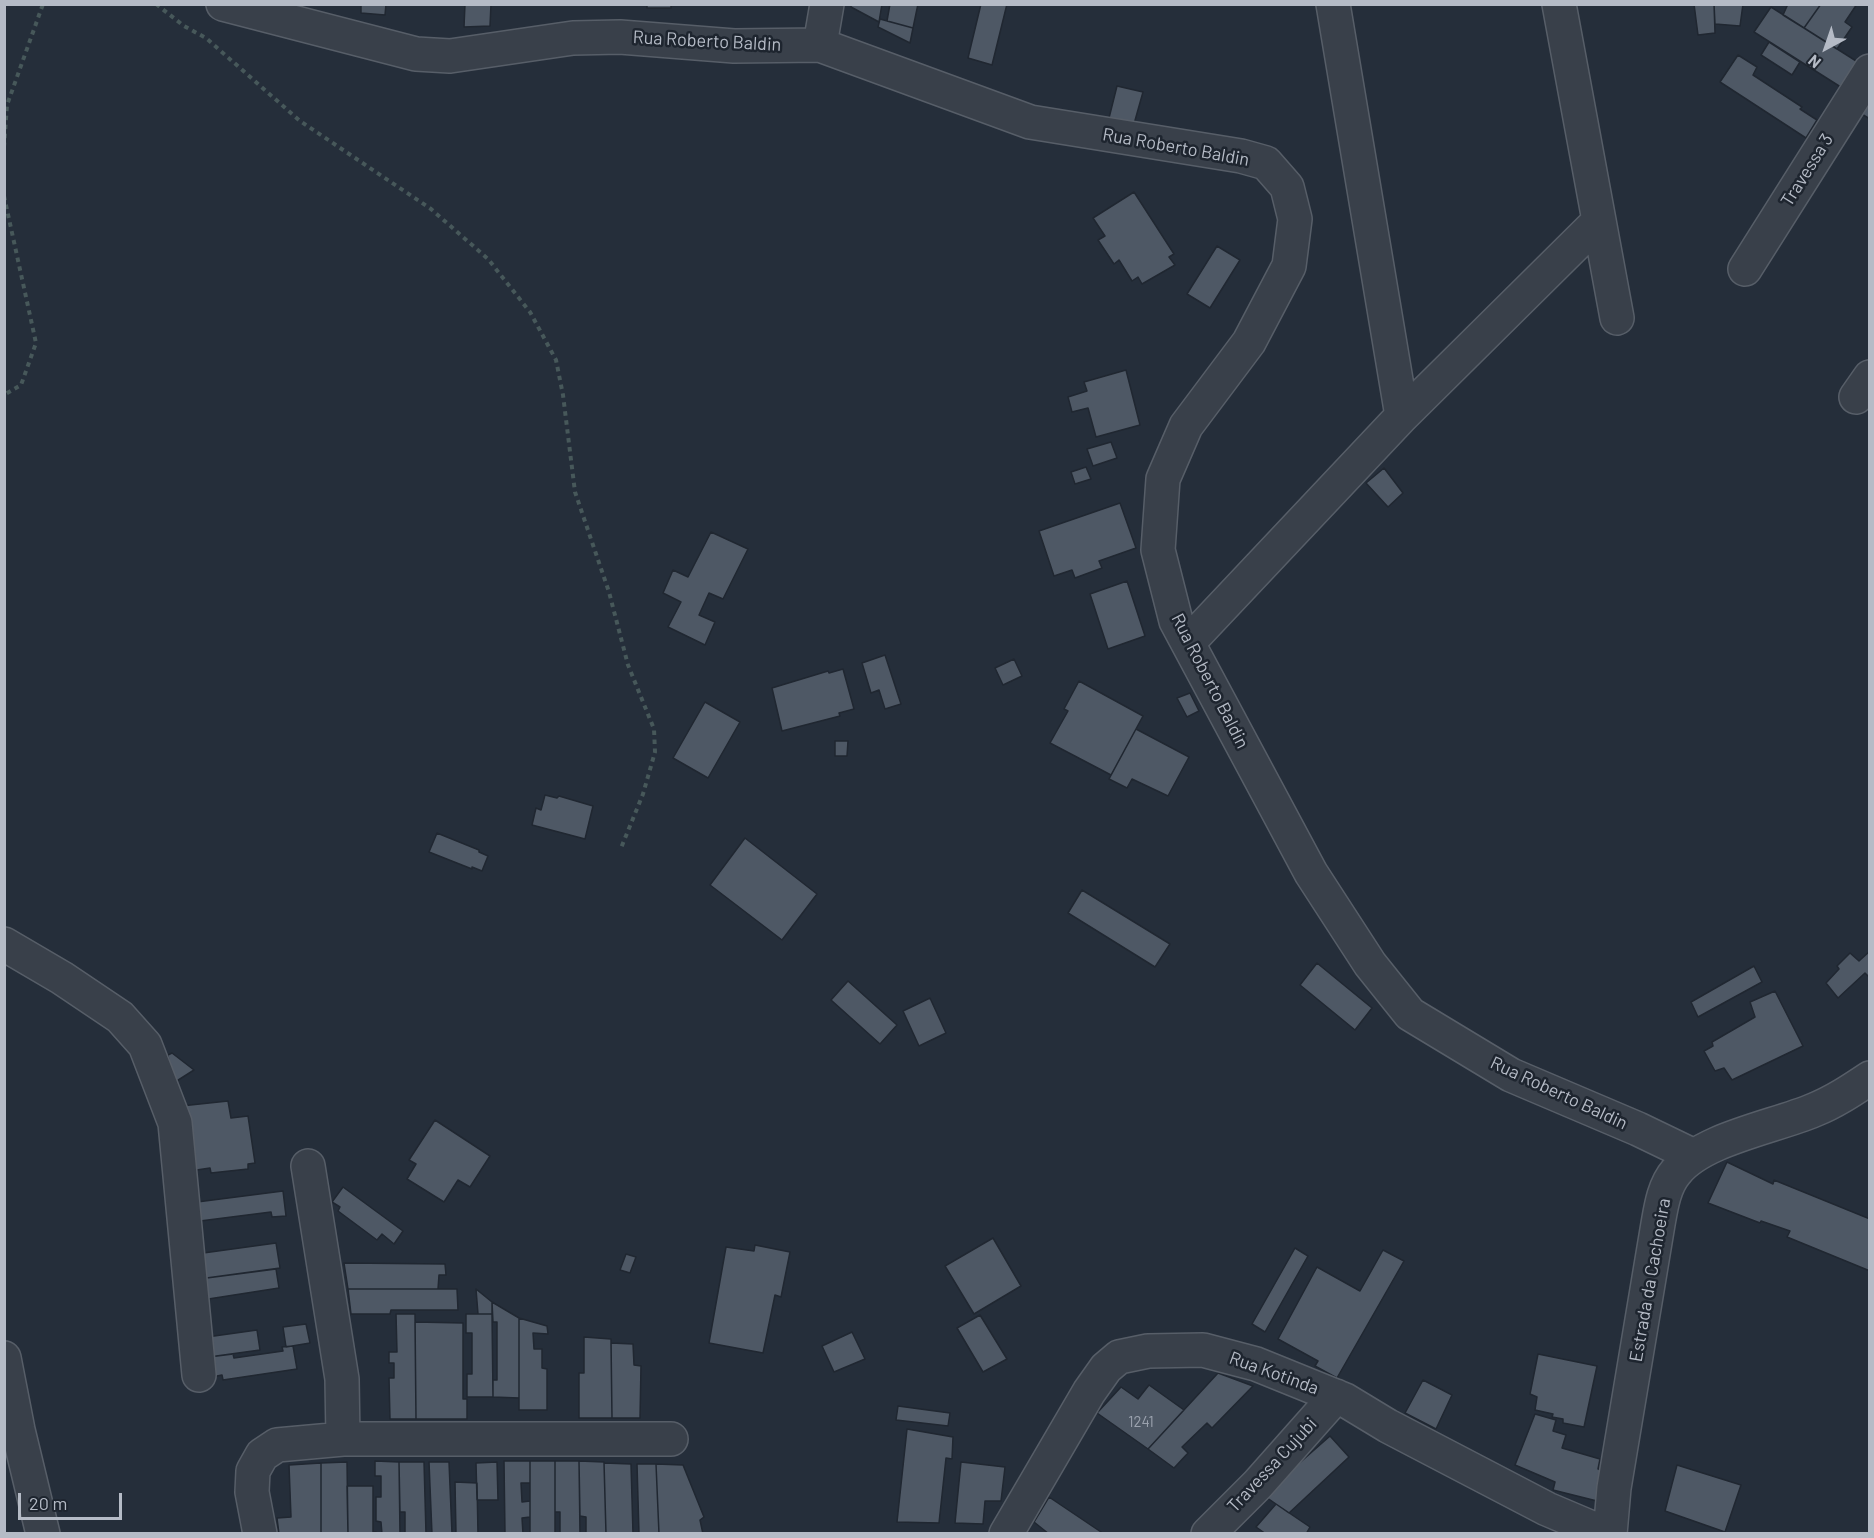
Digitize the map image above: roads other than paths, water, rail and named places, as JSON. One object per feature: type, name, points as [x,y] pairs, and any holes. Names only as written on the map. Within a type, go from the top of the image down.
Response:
[{"type":"street","name":"Rua Roberto Baldin","points":[[223,4],[416,54],[450,56],[573,38],[620,37],[734,46],[820,45],[1030,122],[1241,156],[1266,163],[1287,187],[1295,219],[1289,267],[1249,342],[1186,426],[1163,479],[1158,550],[1176,621],[1311,873],[1370,964],[1410,1014],[1511,1074],[1694,1156]]},
{"type":"street","points":[[820,45],[827,4]]},
{"type":"street","points":[[1333,4],[1402,416]]},
{"type":"street","points":[[1559,4],[1617,318]]},
{"type":"street","name":"Travessa 3","points":[[1745,269],[1869,71]]},
{"type":"street","points":[[1188,643],[1402,416],[1599,221]]},
{"type":"street","points":[[4,944],[62,978],[120,1017],[145,1045],[175,1123],[199,1375]]},
{"type":"street","name":"Estrada da Cachoeira","points":[[1608,1533],[1661,1206],[1673,1175],[1684,1163],[1713,1146],[1813,1111],[1846,1094],[1869,1078]]},
{"type":"street","points":[[308,1166],[342,1379],[343,1439]]},
{"type":"street","name":"Rua Kotinda","points":[[1006,1533],[1089,1392],[1106,1368],[1119,1356],[1148,1351],[1203,1350],[1256,1364],[1336,1396],[1547,1509],[1608,1533]]},
{"type":"street","points":[[6,1377],[44,1533]]},
{"type":"street","name":"Travessa Cujubi","points":[[1208,1533],[1258,1484],[1336,1396]]},
{"type":"street","points":[[260,1533],[252,1492],[253,1471],[262,1455],[277,1445],[343,1439],[671,1439]]}]
